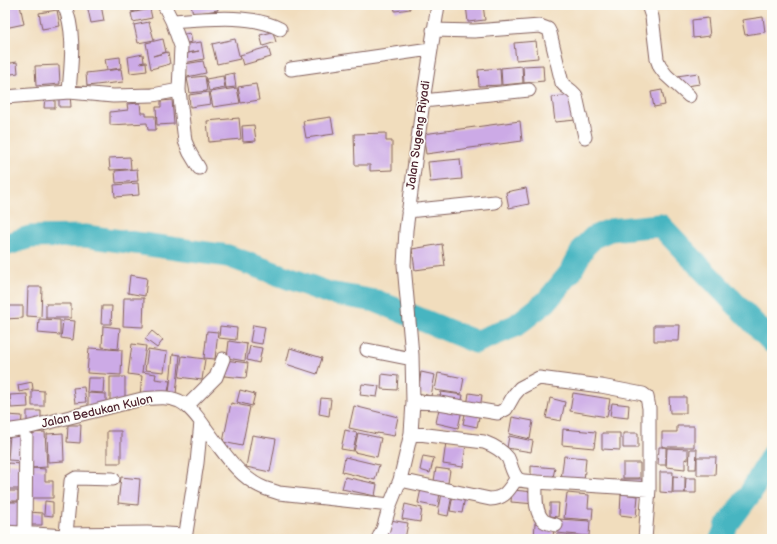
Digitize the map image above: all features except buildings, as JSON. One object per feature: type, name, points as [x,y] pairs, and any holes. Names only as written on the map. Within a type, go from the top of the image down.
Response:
[{"type":"street","points":[[64,5],[68,14],[71,33],[69,92]]},
{"type":"street","points":[[164,5],[172,21],[181,46],[179,90],[185,140],[190,154],[199,168]]},
{"type":"street","name":"Jalan Sugeng Riyadi","points":[[378,539],[400,480],[411,433],[413,402],[412,357],[404,265],[408,210],[430,49],[438,5]]},
{"type":"street","points":[[648,5],[652,17],[657,59],[660,67],[666,75],[688,96]]},
{"type":"street","points":[[172,21],[212,18],[258,21],[273,25],[280,29]]},
{"type":"street","points":[[433,30],[474,31],[540,26],[548,29],[562,83],[576,96],[585,137]]},
{"type":"street","points":[[291,70],[430,49]]},
{"type":"street","points":[[5,97],[69,92],[113,96],[153,95],[179,90]]},
{"type":"street","points":[[423,101],[529,90]]},
{"type":"street","points":[[408,210],[495,202]]},
{"type":"street","points":[[367,350],[412,357]]},
{"type":"street","points":[[187,406],[216,377],[222,359]]},
{"type":"street","points":[[413,402],[439,403],[498,413],[506,409],[520,388],[540,378],[601,386],[643,394],[647,397],[649,408],[649,489],[645,539]]},
{"type":"street","name":"Jalan Bedukan Kulon","points":[[5,431],[26,428],[142,399],[158,397],[171,398],[180,401],[187,406],[234,465],[248,478],[263,488],[279,492],[390,505]]},
{"type":"street","points":[[5,532],[66,536],[147,533],[185,537],[197,463],[201,422]]},
{"type":"street","points":[[25,534],[26,428]]},
{"type":"street","points":[[411,433],[491,444],[508,458],[516,478],[521,480],[649,489]]},
{"type":"street","points":[[66,536],[71,481],[76,478],[112,479]]},
{"type":"street","points":[[400,480],[490,499],[499,498],[505,494],[516,478]]},
{"type":"street","points":[[536,482],[539,514],[544,521],[556,525]]},
{"type":"waterway","points":[[5,245],[30,237],[85,236],[228,256],[329,293],[376,301],[476,342],[515,326],[546,302],[570,273],[584,247],[594,237],[610,230],[660,225],[772,342]]},
{"type":"waterway","points":[[721,539],[727,525],[750,494],[772,455]]}]
